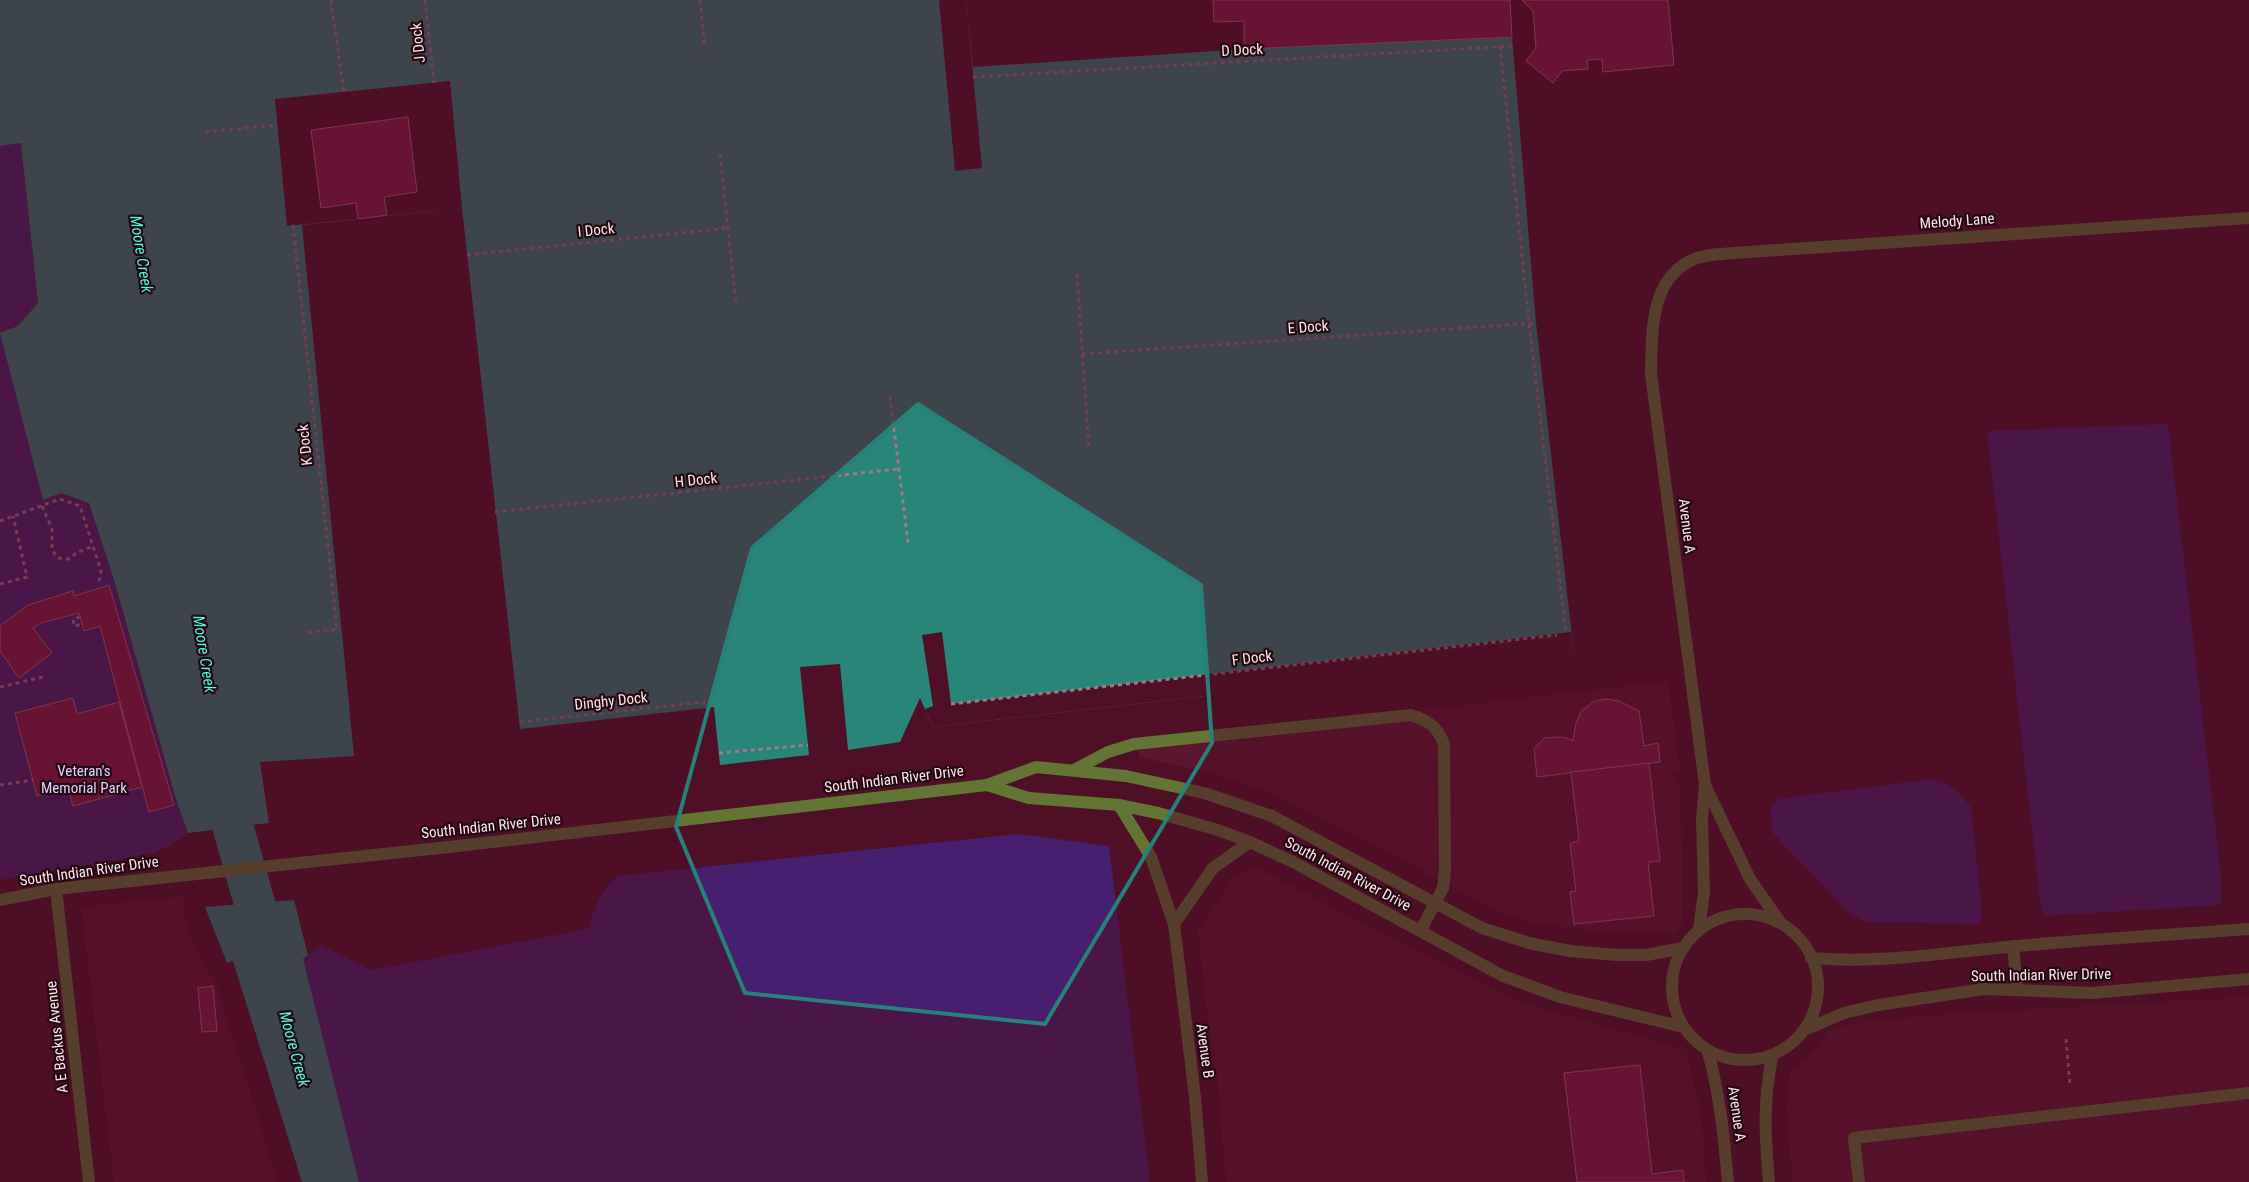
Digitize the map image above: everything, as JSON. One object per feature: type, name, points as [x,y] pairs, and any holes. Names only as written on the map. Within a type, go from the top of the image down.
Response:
[{"type":"street","name":"Melody Lane","points":[[1673,274],[1691,260],[1734,252],[2249,218]]},
{"type":"street","name":"Avenue A","points":[[1673,274],[1658,299],[1652,331],[1651,374],[1704,785],[1702,819],[1704,893],[1699,929]]},
{"type":"street","points":[[1074,770],[1108,752],[1134,744],[1411,715],[1427,720],[1439,730],[1444,744],[1445,872],[1443,888],[1421,930]]},
{"type":"street","name":"South Indian River Drive","points":[[0,900],[56,889],[449,847],[987,785],[1036,767],[1126,776],[1204,793],[1272,816],[1482,928],[1529,943],[1570,951],[1617,955],[1646,955],[1683,948]]},
{"type":"street","name":"South Indian River Drive","points":[[987,785],[1029,798],[1119,805],[1175,818],[1250,842],[1293,862],[1503,976],[1560,997],[1684,1027]]},
{"type":"street","name":"Avenue A","points":[[1704,785],[1750,880],[1780,922]]},
{"type":"street","name":"Avenue B","points":[[1119,805],[1152,857],[1174,924],[1195,1097],[1202,1182]]},
{"type":"street","points":[[1174,924],[1213,868],[1250,842]]},
{"type":"street","name":"A E Backus Avenue","points":[[56,889],[89,1182]]},
{"type":"street","points":[[1737,912],[1756,913],[1780,922],[1799,939],[1811,958],[1818,981],[1817,1004],[1809,1028],[1793,1043],[1772,1057],[1751,1061],[1736,1060],[1708,1052],[1684,1027],[1676,1009],[1673,989],[1675,970],[1683,948],[1699,929],[1716,917],[1737,912]]},
{"type":"street","name":"South Indian River Drive","points":[[1811,958],[1842,961],[1873,959],[2013,946],[2249,929]]},
{"type":"street","points":[[2013,946],[2017,990]]},
{"type":"street","name":"South Indian River Drive","points":[[1809,1028],[1844,1013],[1878,1005],[1984,989],[2092,993],[2249,979]]},
{"type":"street","name":"Avenue A","points":[[1708,1052],[1717,1084],[1728,1182]]},
{"type":"street","name":"Avenue A","points":[[1769,1182],[1764,1118],[1766,1087],[1772,1057]]},
{"type":"street","points":[[1859,1182],[1854,1138],[2249,1093]]},
{"type":"path","points":[[331,0],[344,92]]},
{"type":"path","name":"J Dock","points":[[425,0],[434,83]]},
{"type":"path","points":[[700,0],[705,49]]},
{"type":"path","points":[[1500,46],[1529,323],[1566,633]]},
{"type":"path","name":"D Dock","points":[[974,77],[1513,46]]},
{"type":"path","points":[[205,132],[277,124]]},
{"type":"path","points":[[720,154],[736,302]]},
{"type":"path","name":"K Dock","points":[[293,225],[336,629],[303,633]]},
{"type":"path","name":"I Dock","points":[[467,255],[728,228]]},
{"type":"path","points":[[1076,274],[1089,449]]},
{"type":"path","name":"E Dock","points":[[1082,354],[1536,323]]},
{"type":"path","points":[[890,396],[908,543]]},
{"type":"path","name":"H Dock","points":[[496,512],[899,469]]},
{"type":"path","points":[[0,521],[60,499],[80,506],[101,571],[99,581]]},
{"type":"path","points":[[42,506],[52,529],[52,550],[58,558],[69,560],[76,553],[93,546]]},
{"type":"path","points":[[0,584],[27,577],[13,516]]},
{"type":"path","points":[[80,617],[72,619],[74,626],[83,624]]},
{"type":"path","name":"F Dock","points":[[951,704],[1557,635]]},
{"type":"path","points":[[0,687],[43,677]]},
{"type":"path","name":"Dinghy Dock","points":[[520,722],[704,702],[705,708]]},
{"type":"path","points":[[718,754],[808,745]]},
{"type":"path","points":[[0,785],[33,780]]},
{"type":"path","points":[[2066,1039],[2070,1073],[2069,1092]]},
{"type":"highlighted area","points":[[918,404],[1201,585],[1212,743],[1045,1024],[745,993],[676,827],[752,548]]},
{"type":"shaded area","points":[[1668,681],[1680,772],[1674,775],[1681,789],[1682,924],[1675,932],[1617,934],[1533,923],[1491,909],[1465,895],[1465,893],[1283,798],[1211,773],[1139,757],[1137,746],[1152,743]]},
{"type":"shaded area","points":[[1253,866],[1518,1002],[1676,1047],[1688,1059],[1702,1121],[1706,1182],[1226,1182],[1217,1076],[1208,1022],[1198,930],[1231,882]]},
{"type":"shaded area","points":[[186,896],[183,913],[204,969],[215,980],[278,1182],[114,1182],[81,907]]},
{"type":"shaded area","points":[[2249,997],[2249,1182],[1793,1182],[1786,1110],[1791,1069],[1807,1059],[1821,1044],[1830,1028],[1868,1021],[1961,1013]]},
{"type":"green space","points":[[21,143],[38,303],[18,326],[0,333],[0,146]]},
{"type":"green space","name":"Veteran's Memorial Park","points":[[0,333],[43,500],[61,493],[89,503],[114,580],[176,799],[188,833],[174,843],[154,853],[0,880]]},
{"type":"green space","points":[[2168,424],[2221,875],[2221,905],[2045,916],[2040,901],[1987,431]]},
{"type":"green space","points":[[1932,779],[1944,782],[1971,807],[1982,911],[1980,924],[1865,922],[1849,913],[1773,833],[1770,809],[1778,799]]},
{"type":"green space","points":[[1019,834],[1109,846],[1150,1182],[359,1182],[303,959],[321,945],[372,970],[588,929],[599,900],[606,888],[617,876]]},
{"type":"water","points":[[0,0],[966,0],[973,67],[1244,49],[1512,37],[1536,323],[1574,654],[933,727],[920,698],[900,742],[848,750],[840,664],[800,667],[809,755],[720,765],[714,707],[520,729],[462,208],[302,225],[354,756],[260,762],[269,823],[188,833],[176,799],[114,580],[89,503],[61,493],[43,500],[0,333],[18,326],[38,303],[21,143],[0,146]]},
{"type":"water","points":[[294,900],[308,955],[303,959],[359,1182],[302,1182],[233,961],[227,963],[205,907]]},
{"type":"pier","points":[[939,0],[966,0],[982,168],[955,171]]},
{"type":"pier","points":[[450,81],[462,208],[287,226],[275,99]]},
{"type":"pier","points":[[942,632],[951,704],[1571,632],[1574,654],[933,727],[925,709],[933,706],[922,635]]},
{"type":"building","points":[[1213,0],[1510,0],[1512,37],[1244,49],[1244,21],[1214,22]]},
{"type":"building","points":[[1522,0],[1668,0],[1674,65],[1603,72],[1602,59],[1587,60],[1588,69],[1562,71],[1553,83],[1526,61],[1536,48],[1533,11]]},
{"type":"building","points":[[408,117],[417,192],[384,197],[387,215],[358,219],[356,203],[321,208],[311,130]]},
{"type":"building","points":[[109,585],[174,805],[149,812],[100,626],[84,631],[79,613],[41,623],[33,628],[52,653],[19,678],[0,651],[0,626],[28,605],[73,591],[74,596]]},
{"type":"building","points":[[73,698],[77,714],[119,702],[142,787],[73,806],[68,788],[37,796],[15,713]]},
{"type":"building","points":[[1606,699],[1619,701],[1639,711],[1644,746],[1658,743],[1660,762],[1537,777],[1534,749],[1544,738],[1559,737],[1573,741],[1576,723],[1582,710],[1595,701]]},
{"type":"building","points":[[1649,763],[1660,861],[1648,862],[1654,916],[1574,924],[1570,892],[1576,891],[1570,843],[1579,841],[1571,772]]},
{"type":"building","points":[[213,986],[217,1031],[202,1032],[198,988]]},
{"type":"building","points":[[1640,1065],[1652,1174],[1683,1170],[1684,1182],[1577,1182],[1564,1073]]},
{"type":"waterway","name":"Moore Creek","points":[[223,771],[229,813],[270,958]]}]
